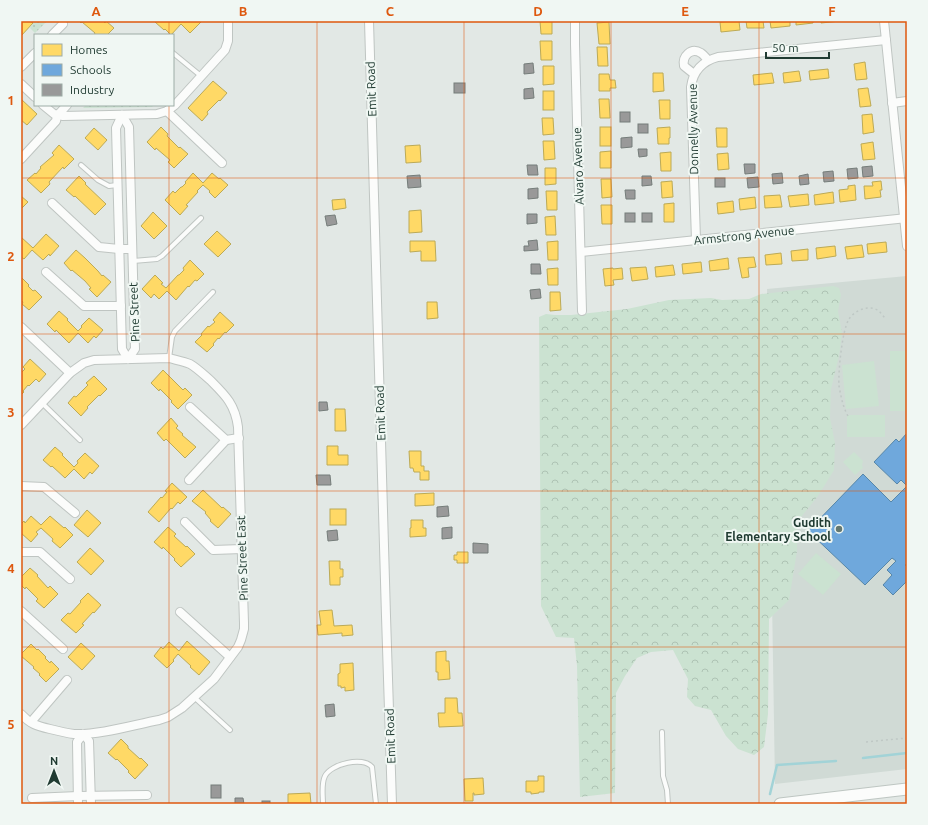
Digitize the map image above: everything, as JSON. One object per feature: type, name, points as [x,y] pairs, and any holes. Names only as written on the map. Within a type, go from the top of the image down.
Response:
[{"type":"main road","points":[[780,804],[907,789]]},
{"type":"street","points":[[174,106],[225,50],[228,41],[228,21]]},
{"type":"street","name":"Emit Road","points":[[369,21],[392,804]]},
{"type":"street","name":"Alvaro Avenue","points":[[575,21],[582,311]]},
{"type":"street","points":[[884,21],[907,246]]},
{"type":"street","points":[[53,34],[63,24]]},
{"type":"street","points":[[694,74],[684,66],[686,55],[693,52],[700,52],[708,60],[718,57],[886,40]]},
{"type":"street","points":[[21,67],[34,54]]},
{"type":"street","name":"Donnelly Avenue","points":[[696,240],[691,82],[694,74],[708,60]]},
{"type":"street","points":[[21,84],[34,96]]},
{"type":"street","points":[[892,103],[907,101]]},
{"type":"street","points":[[44,106],[57,116],[62,116],[157,114],[167,111],[174,106]]},
{"type":"street","points":[[21,159],[56,121],[57,116],[66,106]]},
{"type":"street","points":[[167,111],[222,163]]},
{"type":"street","name":"Pine Street","points":[[122,115],[129,127],[134,290],[135,349],[128,359],[122,349],[120,306],[116,128],[122,115]]},
{"type":"street","points":[[117,173],[130,173]]},
{"type":"street","points":[[52,202],[99,247],[132,249]]},
{"type":"street","name":"Armstrong Avenue","points":[[581,252],[905,218]]},
{"type":"street","points":[[46,272],[84,306],[120,306]]},
{"type":"street","points":[[120,291],[134,290]]},
{"type":"street","points":[[21,327],[70,373]]},
{"type":"street","name":"Pine Street East","points":[[21,425],[70,373],[84,363],[94,360],[169,358],[180,360],[195,367],[225,394],[230,401],[237,418],[239,438],[244,629],[238,647],[214,679],[177,712],[168,717],[100,732],[83,734],[62,732],[37,726],[21,714]]},
{"type":"street","points":[[190,407],[226,440]]},
{"type":"street","points":[[189,480],[226,440],[239,438]]},
{"type":"street","points":[[21,486],[44,486],[75,513]]},
{"type":"street","points":[[185,522],[213,550],[242,549]]},
{"type":"street","points":[[21,552],[40,552],[70,579]]},
{"type":"street","points":[[21,611],[63,649]]},
{"type":"street","points":[[180,612],[230,657]]},
{"type":"street","points":[[31,722],[67,680]]},
{"type":"street","points":[[78,800],[77,742],[83,734],[89,741],[91,800]]},
{"type":"street","points":[[78,775],[90,775]]},
{"type":"street","points":[[32,798],[91,800],[147,795]]},
{"type":"lane","points":[[174,54],[201,76]]},
{"type":"lane","points":[[81,165],[98,180],[108,186],[118,185]]},
{"type":"lane","points":[[133,261],[157,259],[162,256],[201,218]]},
{"type":"lane","points":[[169,358],[172,337],[175,331],[213,292]]},
{"type":"lane","points":[[42,403],[80,440]]},
{"type":"lane","points":[[194,697],[230,730]]},
{"type":"lane","points":[[662,732],[663,776],[668,804]]},
{"type":"lane","points":[[323,804],[323,782],[328,771],[341,764],[350,762],[366,762],[372,767],[376,804]]},
{"type":"path","points":[[848,416],[844,408],[839,386],[839,369],[845,328],[849,319],[855,312],[864,308],[873,308],[878,310],[885,318]]},
{"type":"path","points":[[866,742],[907,738]]},
{"type":"shaded area","name":"Gudith Elementary School","points":[[907,276],[907,769],[775,784],[767,289]]},
{"type":"green space","points":[[31,21],[47,21],[35,33],[30,28],[33,24]]},
{"type":"green space","points":[[85,106],[153,107],[83,108]]},
{"type":"green space","points":[[833,286],[839,288],[841,295],[838,311],[842,333],[839,356],[831,389],[830,418],[835,443],[834,470],[818,496],[797,522],[797,551],[789,600],[769,619],[768,714],[764,747],[754,755],[738,749],[726,736],[711,710],[695,706],[687,697],[688,679],[673,650],[651,652],[637,658],[616,693],[615,793],[580,797],[577,666],[574,638],[556,637],[541,606],[539,317],[546,314],[571,315],[627,309],[669,300],[711,298],[722,300],[749,299],[761,294]]},
{"type":"green space","points":[[890,351],[907,351],[907,411],[890,411]]},
{"type":"green space","points":[[874,361],[879,406],[846,409],[842,365]]},
{"type":"green space","points":[[847,415],[885,415],[885,437],[847,437]]},
{"type":"green space","points":[[854,452],[863,461],[863,468],[855,475],[843,462]]},
{"type":"green space","points":[[816,553],[841,574],[823,595],[798,574]]},
{"type":"building: Homes","points":[[21,21],[30,21],[33,23],[21,36]]},
{"type":"building: Homes","points":[[79,21],[103,21],[105,23],[106,21],[114,28],[108,34],[94,34],[82,22],[81,23]]},
{"type":"building: Homes","points":[[202,21],[190,33],[181,24],[172,34],[165,29],[164,30],[155,22]]},
{"type":"building: Homes","points":[[540,21],[552,21],[552,34],[541,34]]},
{"type":"building: Homes","points":[[739,21],[740,30],[721,32],[720,22]]},
{"type":"building: Homes","points":[[746,21],[763,21],[764,28],[747,28]]},
{"type":"building: Homes","points":[[770,21],[790,21],[790,26],[771,28]]},
{"type":"building: Homes","points":[[796,21],[813,21],[813,23],[796,25]]},
{"type":"building: Homes","points":[[821,21],[840,21],[821,23]]},
{"type":"building: Homes","points":[[609,22],[610,44],[599,44],[597,23]]},
{"type":"building: Homes","points":[[540,41],[552,41],[552,60],[541,60]]},
{"type":"building: Homes","points":[[597,47],[607,47],[608,66],[598,66]]},
{"type":"building: Homes","points":[[865,62],[867,79],[856,80],[854,64]]},
{"type":"building: Homes","points":[[543,66],[554,66],[554,84],[543,85]]},
{"type":"building: Homes","points":[[828,69],[829,78],[810,80],[809,71]]},
{"type":"building: Homes","points":[[799,71],[801,81],[784,83],[783,73]]},
{"type":"building: Homes","points":[[653,73],[663,73],[664,91],[653,92]]},
{"type":"building: Homes","points":[[772,73],[774,83],[754,85],[753,75]]},
{"type":"building: Homes","points":[[599,74],[609,74],[610,80],[615,80],[616,88],[610,88],[610,91],[599,91]]},
{"type":"building: Homes","points":[[213,81],[227,93],[207,112],[208,114],[202,121],[188,108]]},
{"type":"building: Homes","points":[[868,88],[871,106],[860,107],[858,89]]},
{"type":"building: Homes","points":[[543,91],[554,91],[554,110],[543,110]]},
{"type":"building: Homes","points":[[21,99],[37,114],[27,125],[21,120]]},
{"type":"building: Homes","points":[[599,99],[609,99],[610,118],[600,118]]},
{"type":"building: Homes","points":[[659,100],[670,100],[670,119],[660,119]]},
{"type":"building: Homes","points":[[872,114],[874,132],[863,134],[862,115]]},
{"type":"building: Homes","points":[[542,118],[553,118],[554,134],[543,135]]},
{"type":"building: Homes","points":[[161,127],[168,134],[167,136],[179,148],[180,147],[188,154],[174,168],[168,162],[170,160],[156,148],[155,150],[147,142]]},
{"type":"building: Homes","points":[[600,127],[611,127],[611,146],[600,146]]},
{"type":"building: Homes","points":[[670,127],[669,144],[658,144],[657,128]]},
{"type":"building: Homes","points":[[94,128],[107,140],[98,150],[85,138]]},
{"type":"building: Homes","points":[[716,128],[727,128],[727,147],[717,147]]},
{"type":"building: Homes","points":[[543,141],[554,141],[555,159],[544,160]]},
{"type":"building: Homes","points":[[873,142],[875,159],[863,160],[861,144]]},
{"type":"building: Homes","points":[[59,145],[74,159],[64,169],[63,167],[41,193],[27,180],[35,173],[36,174],[41,168],[40,167],[54,155],[52,153]]},
{"type":"building: Homes","points":[[420,145],[421,162],[406,163],[405,146]]},
{"type":"building: Homes","points":[[611,151],[611,168],[600,168],[600,152]]},
{"type":"building: Homes","points":[[671,152],[671,171],[661,171],[660,153]]},
{"type":"building: Homes","points":[[728,153],[729,169],[718,170],[717,154]]},
{"type":"building: Homes","points":[[545,168],[556,168],[556,184],[545,185]]},
{"type":"building: Homes","points":[[193,173],[203,183],[212,173],[228,185],[215,198],[203,185],[186,205],[188,206],[180,215],[165,200],[173,191],[175,193],[182,187]]},
{"type":"building: Homes","points":[[79,176],[86,183],[85,184],[106,204],[95,215],[75,196],[74,197],[66,190]]},
{"type":"building: Homes","points":[[601,179],[611,179],[612,197],[602,198]]},
{"type":"building: Homes","points":[[672,181],[673,197],[662,198],[661,182]]},
{"type":"building: Homes","points":[[881,181],[881,197],[865,199],[864,186],[873,186],[872,182]]},
{"type":"building: Homes","points":[[855,185],[856,200],[840,202],[839,190],[848,189],[848,186]]},
{"type":"building: Homes","points":[[546,191],[557,191],[557,210],[547,210]]},
{"type":"building: Homes","points":[[833,192],[834,203],[815,205],[814,195]]},
{"type":"building: Homes","points":[[808,194],[809,205],[790,207],[788,196]]},
{"type":"building: Homes","points":[[780,195],[782,207],[765,208],[764,196]]},
{"type":"building: Homes","points":[[21,196],[28,202],[21,209]]},
{"type":"building: Homes","points":[[755,197],[756,208],[740,210],[739,199]]},
{"type":"building: Homes","points":[[345,199],[346,208],[333,210],[332,200]]},
{"type":"building: Homes","points":[[733,201],[734,212],[718,214],[717,203]]},
{"type":"building: Homes","points":[[674,203],[674,222],[664,222],[664,204]]},
{"type":"building: Homes","points":[[601,205],[612,205],[612,224],[602,224]]},
{"type":"building: Homes","points":[[421,210],[422,232],[409,233],[409,211]]},
{"type":"building: Homes","points":[[153,212],[167,226],[154,239],[141,226]]},
{"type":"building: Homes","points":[[555,216],[556,235],[546,235],[545,217]]},
{"type":"building: Homes","points":[[217,231],[231,244],[218,257],[204,244]]},
{"type":"building: Homes","points":[[46,234],[59,246],[50,256],[49,254],[43,260],[32,250],[24,259],[21,257],[21,237],[33,248]]},
{"type":"building: Homes","points":[[410,241],[435,241],[436,261],[421,261],[421,251],[410,252]]},
{"type":"building: Homes","points":[[558,241],[558,260],[548,260],[547,242]]},
{"type":"building: Homes","points":[[886,242],[887,252],[868,254],[867,244]]},
{"type":"building: Homes","points":[[862,245],[864,257],[847,259],[845,247]]},
{"type":"building: Homes","points":[[835,246],[836,256],[817,259],[816,248]]},
{"type":"building: Homes","points":[[808,249],[808,260],[792,261],[791,251]]},
{"type":"building: Homes","points":[[76,250],[102,276],[103,275],[111,282],[97,297],[89,289],[91,288],[85,281],[72,270],[71,271],[64,263]]},
{"type":"building: Homes","points":[[781,253],[782,264],[766,265],[765,255]]},
{"type":"building: Homes","points":[[754,257],[756,267],[748,268],[749,277],[742,278],[738,258]]},
{"type":"building: Homes","points":[[728,258],[729,269],[710,271],[709,261]]},
{"type":"building: Homes","points":[[190,260],[204,274],[197,281],[195,280],[189,287],[188,286],[176,300],[167,291],[159,299],[154,294],[151,298],[142,289],[155,275],[163,283],[161,284],[166,288],[184,270],[183,268]]},
{"type":"building: Homes","points":[[701,262],[702,272],[683,274],[682,264]]},
{"type":"building: Homes","points":[[673,265],[675,275],[656,277],[655,267]]},
{"type":"building: Homes","points":[[646,267],[648,279],[632,281],[630,268]]},
{"type":"building: Homes","points":[[558,268],[558,285],[548,285],[547,269]]},
{"type":"building: Homes","points":[[622,268],[623,279],[613,280],[614,285],[605,286],[603,269]]},
{"type":"building: Homes","points":[[21,277],[33,291],[35,290],[42,297],[29,310],[22,304],[23,302],[21,300]]},
{"type":"building: Homes","points":[[550,292],[560,292],[561,310],[550,311]]},
{"type":"building: Homes","points":[[427,302],[437,302],[438,318],[427,319]]},
{"type":"building: Homes","points":[[59,311],[78,331],[89,318],[103,330],[96,338],[94,336],[88,343],[78,333],[69,343],[56,330],[55,332],[47,324]]},
{"type":"building: Homes","points":[[220,312],[234,325],[219,339],[218,338],[207,352],[195,342],[208,326],[209,327],[215,322],[213,320]]},
{"type":"building: Homes","points":[[30,359],[46,374],[39,382],[36,379],[29,386],[28,385],[21,395],[21,373],[25,369],[23,367]]},
{"type":"building: Homes","points":[[163,370],[183,390],[185,388],[192,395],[178,409],[160,389],[159,391],[151,383]]},
{"type":"building: Homes","points":[[94,376],[107,389],[87,407],[88,408],[81,416],[68,403],[88,385],[86,383]]},
{"type":"building: Homes","points":[[335,409],[345,409],[346,431],[335,431]]},
{"type":"building: Homes","points":[[171,418],[178,426],[176,428],[183,434],[182,435],[196,447],[185,458],[166,439],[164,441],[157,433]]},
{"type":"building: Homes","points":[[327,446],[338,446],[338,455],[348,455],[348,465],[327,465]]},
{"type":"building: Homes","points":[[55,447],[74,467],[78,463],[77,461],[85,453],[99,466],[92,474],[90,472],[84,479],[74,469],[65,478],[43,460]]},
{"type":"building: Homes","points":[[409,451],[421,451],[421,466],[424,466],[424,471],[429,471],[429,480],[420,480],[420,472],[414,472],[413,468],[410,468]]},
{"type":"building: Homes","points":[[172,483],[187,497],[180,504],[178,502],[172,509],[171,508],[159,522],[148,512],[167,492],[165,491]]},
{"type":"building: Homes","points":[[203,490],[222,508],[223,507],[231,514],[218,528],[210,521],[211,520],[205,513],[206,512],[192,501]]},
{"type":"building: Homes","points":[[434,493],[434,505],[415,506],[415,494]]},
{"type":"building: Homes","points":[[330,509],[346,509],[346,525],[330,525]]},
{"type":"building: Homes","points":[[87,510],[101,523],[88,537],[74,525]]},
{"type":"building: Homes","points":[[31,516],[41,525],[50,516],[73,535],[60,548],[41,528],[36,532],[38,534],[31,542],[21,533],[21,524],[24,521],[25,523]]},
{"type":"building: Homes","points":[[411,520],[423,520],[423,528],[426,528],[426,536],[410,537]]},
{"type":"building: Homes","points":[[168,527],[176,534],[174,536],[195,554],[181,567],[163,547],[162,549],[154,542]]},
{"type":"building: Homes","points":[[90,548],[104,561],[91,575],[77,562]]},
{"type":"building: Homes","points":[[457,552],[468,552],[468,563],[457,563],[457,560],[454,560],[454,555],[457,555]]},
{"type":"building: Homes","points":[[329,561],[340,561],[340,569],[343,569],[343,577],[340,577],[340,585],[330,585]]},
{"type":"building: Homes","points":[[30,568],[38,575],[37,576],[48,588],[50,586],[58,594],[44,608],[36,601],[38,599],[26,587],[25,589],[21,585],[21,577]]},
{"type":"building: Homes","points":[[88,593],[101,605],[82,624],[84,625],[76,633],[61,620],[68,613],[70,614]]},
{"type":"building: Homes","points":[[332,610],[334,626],[352,625],[353,635],[342,636],[342,633],[318,635],[317,625],[321,625],[319,611]]},
{"type":"building: Homes","points":[[187,641],[210,662],[199,675],[178,654],[167,668],[154,656],[161,647],[163,649],[169,642],[179,651]]},
{"type":"building: Homes","points":[[81,643],[95,656],[82,670],[68,657]]},
{"type":"building: Homes","points":[[31,644],[46,657],[45,658],[50,663],[51,661],[59,669],[46,682],[33,668],[34,667],[21,656],[21,654]]},
{"type":"building: Homes","points":[[446,651],[446,661],[449,661],[450,679],[438,680],[438,672],[436,672],[436,652]]},
{"type":"building: Homes","points":[[353,663],[354,690],[345,691],[345,687],[341,688],[341,686],[338,686],[340,664]]},
{"type":"building: Homes","points":[[445,698],[457,698],[458,713],[462,713],[463,726],[439,727],[438,713],[445,713]]},
{"type":"building: Homes","points":[[121,739],[128,746],[128,748],[148,765],[135,779],[117,759],[116,760],[108,753]]},
{"type":"building: Homes","points":[[538,776],[544,776],[544,792],[531,794],[531,792],[526,792],[526,781],[538,781]]},
{"type":"building: Homes","points":[[483,778],[484,794],[474,795],[473,793],[473,801],[465,801],[464,779]]},
{"type":"building: Homes","points":[[310,793],[311,804],[288,804],[288,794]]},
{"type":"building: Schools","points":[[907,433],[907,486],[901,480],[897,484],[874,462],[896,439],[899,442]]},
{"type":"building: Schools","points":[[863,474],[891,502],[907,486],[907,563],[905,565],[907,567],[907,581],[893,595],[883,585],[892,575],[887,570],[896,561],[892,558],[865,585],[808,531]]},
{"type":"building: Industry","points":[[533,63],[534,73],[524,74],[524,64]]},
{"type":"building: Industry","points":[[454,83],[465,83],[465,93],[454,93]]},
{"type":"building: Industry","points":[[533,88],[534,98],[524,99],[524,89]]},
{"type":"building: Industry","points":[[620,112],[630,112],[630,122],[620,122]]},
{"type":"building: Industry","points":[[638,124],[648,124],[648,133],[638,133]]},
{"type":"building: Industry","points":[[632,137],[632,147],[621,148],[621,138]]},
{"type":"building: Industry","points":[[638,149],[647,149],[647,156],[639,157]]},
{"type":"building: Industry","points":[[744,164],[755,164],[755,173],[745,174]]},
{"type":"building: Industry","points":[[527,165],[537,165],[538,175],[528,175]]},
{"type":"building: Industry","points":[[872,166],[873,176],[863,177],[862,167]]},
{"type":"building: Industry","points":[[857,168],[858,178],[848,179],[847,169]]},
{"type":"building: Industry","points":[[833,171],[834,181],[824,182],[823,172]]},
{"type":"building: Industry","points":[[782,173],[783,183],[773,184],[772,174]]},
{"type":"building: Industry","points":[[808,174],[809,184],[800,185],[799,176]]},
{"type":"building: Industry","points":[[420,175],[421,187],[408,188],[407,176]]},
{"type":"building: Industry","points":[[642,176],[651,176],[652,185],[642,186]]},
{"type":"building: Industry","points":[[758,177],[759,187],[748,188],[747,178]]},
{"type":"building: Industry","points":[[715,178],[725,178],[725,187],[715,187]]},
{"type":"building: Industry","points":[[538,188],[538,198],[528,199],[528,189]]},
{"type":"building: Industry","points":[[625,190],[635,190],[635,199],[626,199]]},
{"type":"building: Industry","points":[[625,213],[635,213],[635,222],[625,222]]},
{"type":"building: Industry","points":[[642,213],[652,213],[652,222],[642,222]]},
{"type":"building: Industry","points":[[527,214],[537,214],[537,223],[527,224]]},
{"type":"building: Industry","points":[[335,215],[337,224],[327,226],[325,216]]},
{"type":"building: Industry","points":[[537,240],[538,250],[524,251],[524,246],[529,246],[528,241]]},
{"type":"building: Industry","points":[[531,264],[540,264],[541,274],[531,274]]},
{"type":"building: Industry","points":[[540,289],[541,298],[531,299],[530,290]]},
{"type":"building: Industry","points":[[319,402],[327,402],[328,410],[319,411]]},
{"type":"building: Industry","points":[[316,475],[330,475],[331,485],[317,485]]},
{"type":"building: Industry","points":[[448,506],[449,516],[437,517],[437,507]]},
{"type":"building: Industry","points":[[452,527],[452,538],[442,539],[442,528]]},
{"type":"building: Industry","points":[[337,530],[338,540],[328,541],[327,531]]},
{"type":"building: Industry","points":[[473,543],[488,544],[488,553],[473,553]]},
{"type":"building: Industry","points":[[334,704],[335,716],[326,717],[325,705]]},
{"type":"building: Industry","points":[[211,785],[221,785],[221,798],[211,798]]},
{"type":"building: Industry","points":[[235,798],[243,798],[244,804],[235,804]]},
{"type":"building: Industry","points":[[262,801],[270,801],[270,804],[262,804]]},
{"type":"waterway","points":[[863,758],[907,753]]},
{"type":"waterway","points":[[770,794],[777,765],[836,761]]},
{"type":"place","name":"Gudith Elementary School","points":[[839,529]]}]
